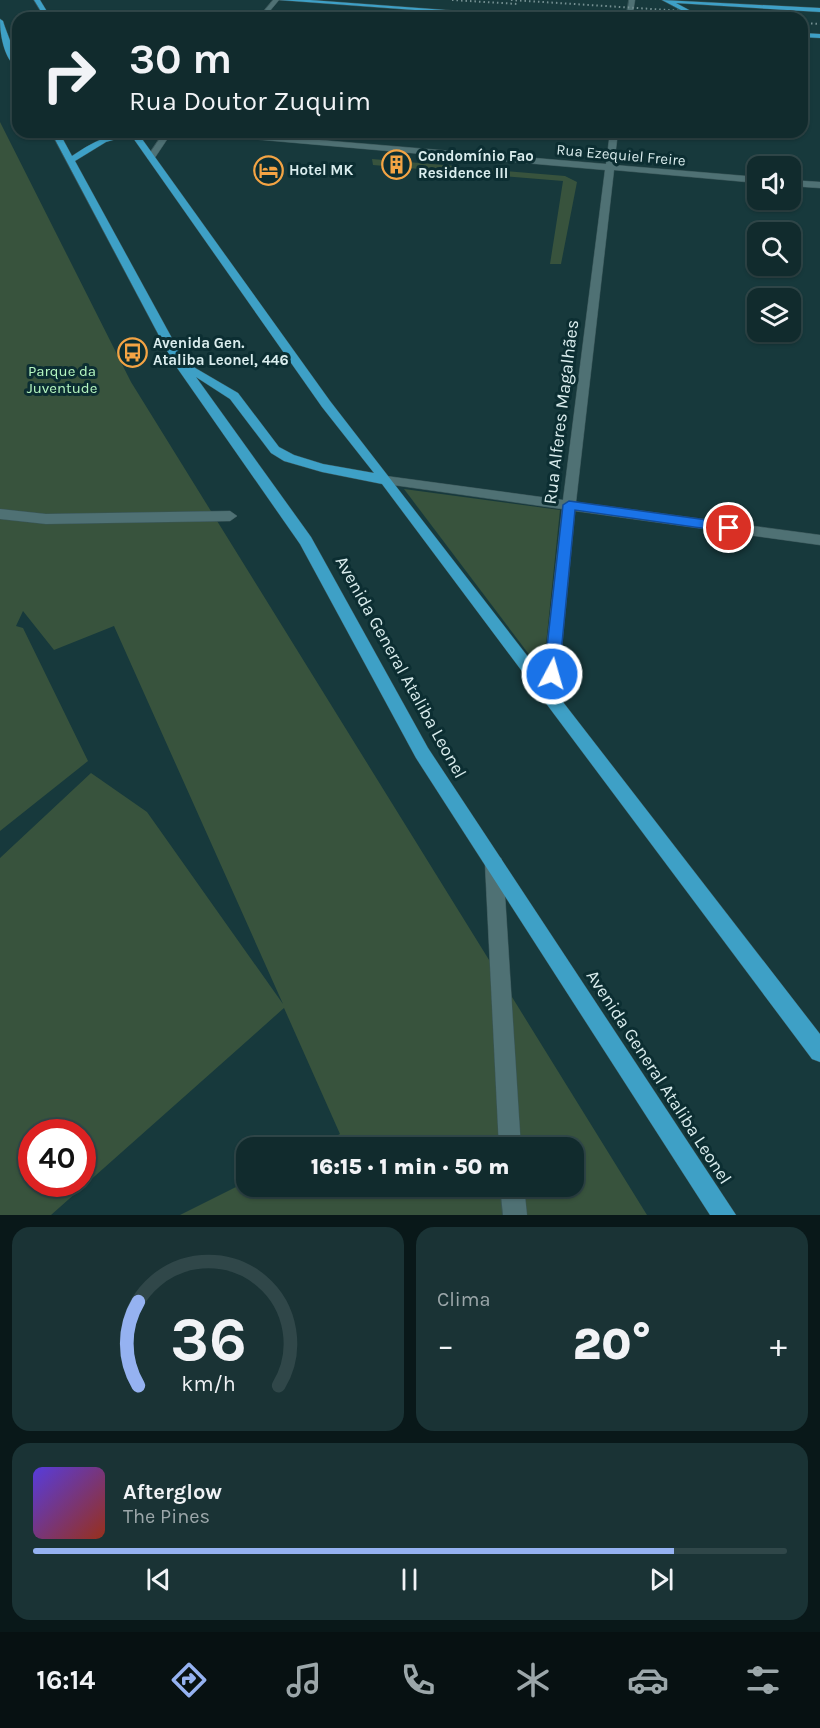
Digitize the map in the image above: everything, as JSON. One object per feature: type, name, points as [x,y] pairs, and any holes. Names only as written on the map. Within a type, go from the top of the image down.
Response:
[{"type":"main road","points":[[282,0],[461,12]]},
{"type":"main road","points":[[666,0],[820,10]]},
{"type":"main road","points":[[666,0],[689,12]]},
{"type":"main road","points":[[0,21],[4,47]]},
{"type":"main road","name":"Avenida General Ataliba Leonel","points":[[58,138],[178,362],[306,541],[422,753],[724,1215]]},
{"type":"main road","points":[[71,160],[103,140],[111,138]]},
{"type":"main road","points":[[138,138],[326,404],[820,1051]]},
{"type":"main road","points":[[178,362],[234,396],[275,450],[289,458],[322,468],[386,480]]},
{"type":"street","points":[[266,12],[276,0]]},
{"type":"street","points":[[151,157],[164,138]]},
{"type":"street","name":"Rua Ezequiel Freire","points":[[266,138],[747,179]]},
{"type":"street","name":"Rua Alferes Magalhães","points":[[549,697],[569,505],[613,138]]},
{"type":"street","points":[[801,184],[820,185]]},
{"type":"street","points":[[386,480],[820,540]]},
{"type":"street","points":[[0,514],[46,519],[230,516]]},
{"type":"street","points":[[494,864],[509,1137]]},
{"type":"street","points":[[513,1197],[515,1215]]},
{"type":"green space","name":"Parque da Juventude","points":[[0,122],[131,382],[647,1215],[180,1215],[236,1187],[236,1197],[584,1197],[584,1137],[334,1137],[340,1134],[284,1008],[96,1175],[96,1119],[18,1119],[18,1197],[71,1197],[51,1215],[0,1215],[0,858],[91,773],[147,812],[283,1004],[114,626],[54,650],[23,611],[16,626],[23,628],[88,761],[0,831]]},
{"type":"green space","points":[[372,159],[455,166],[455,172],[373,165]]},
{"type":"green space","points":[[479,169],[565,176],[577,182],[561,264],[550,264],[563,181],[479,174]]},
{"type":"green space","points":[[404,489],[560,510],[543,673]]},
{"type":"railway","points":[[452,0],[518,4]]},
{"type":"railway","points":[[511,0],[699,12]]},
{"type":"railway","points":[[808,23],[820,24]]},
{"type":"place","name":"Condomínio Fao Residence III","points":[[397,165]]},
{"type":"place","name":"Hotel MK","points":[[268,170]]},
{"type":"place","name":"Avenida Gen. Ataliba Leonel, 446","points":[[132,352]]},
{"type":"route","points":[[552,674],[569,505],[729,528]]}]
